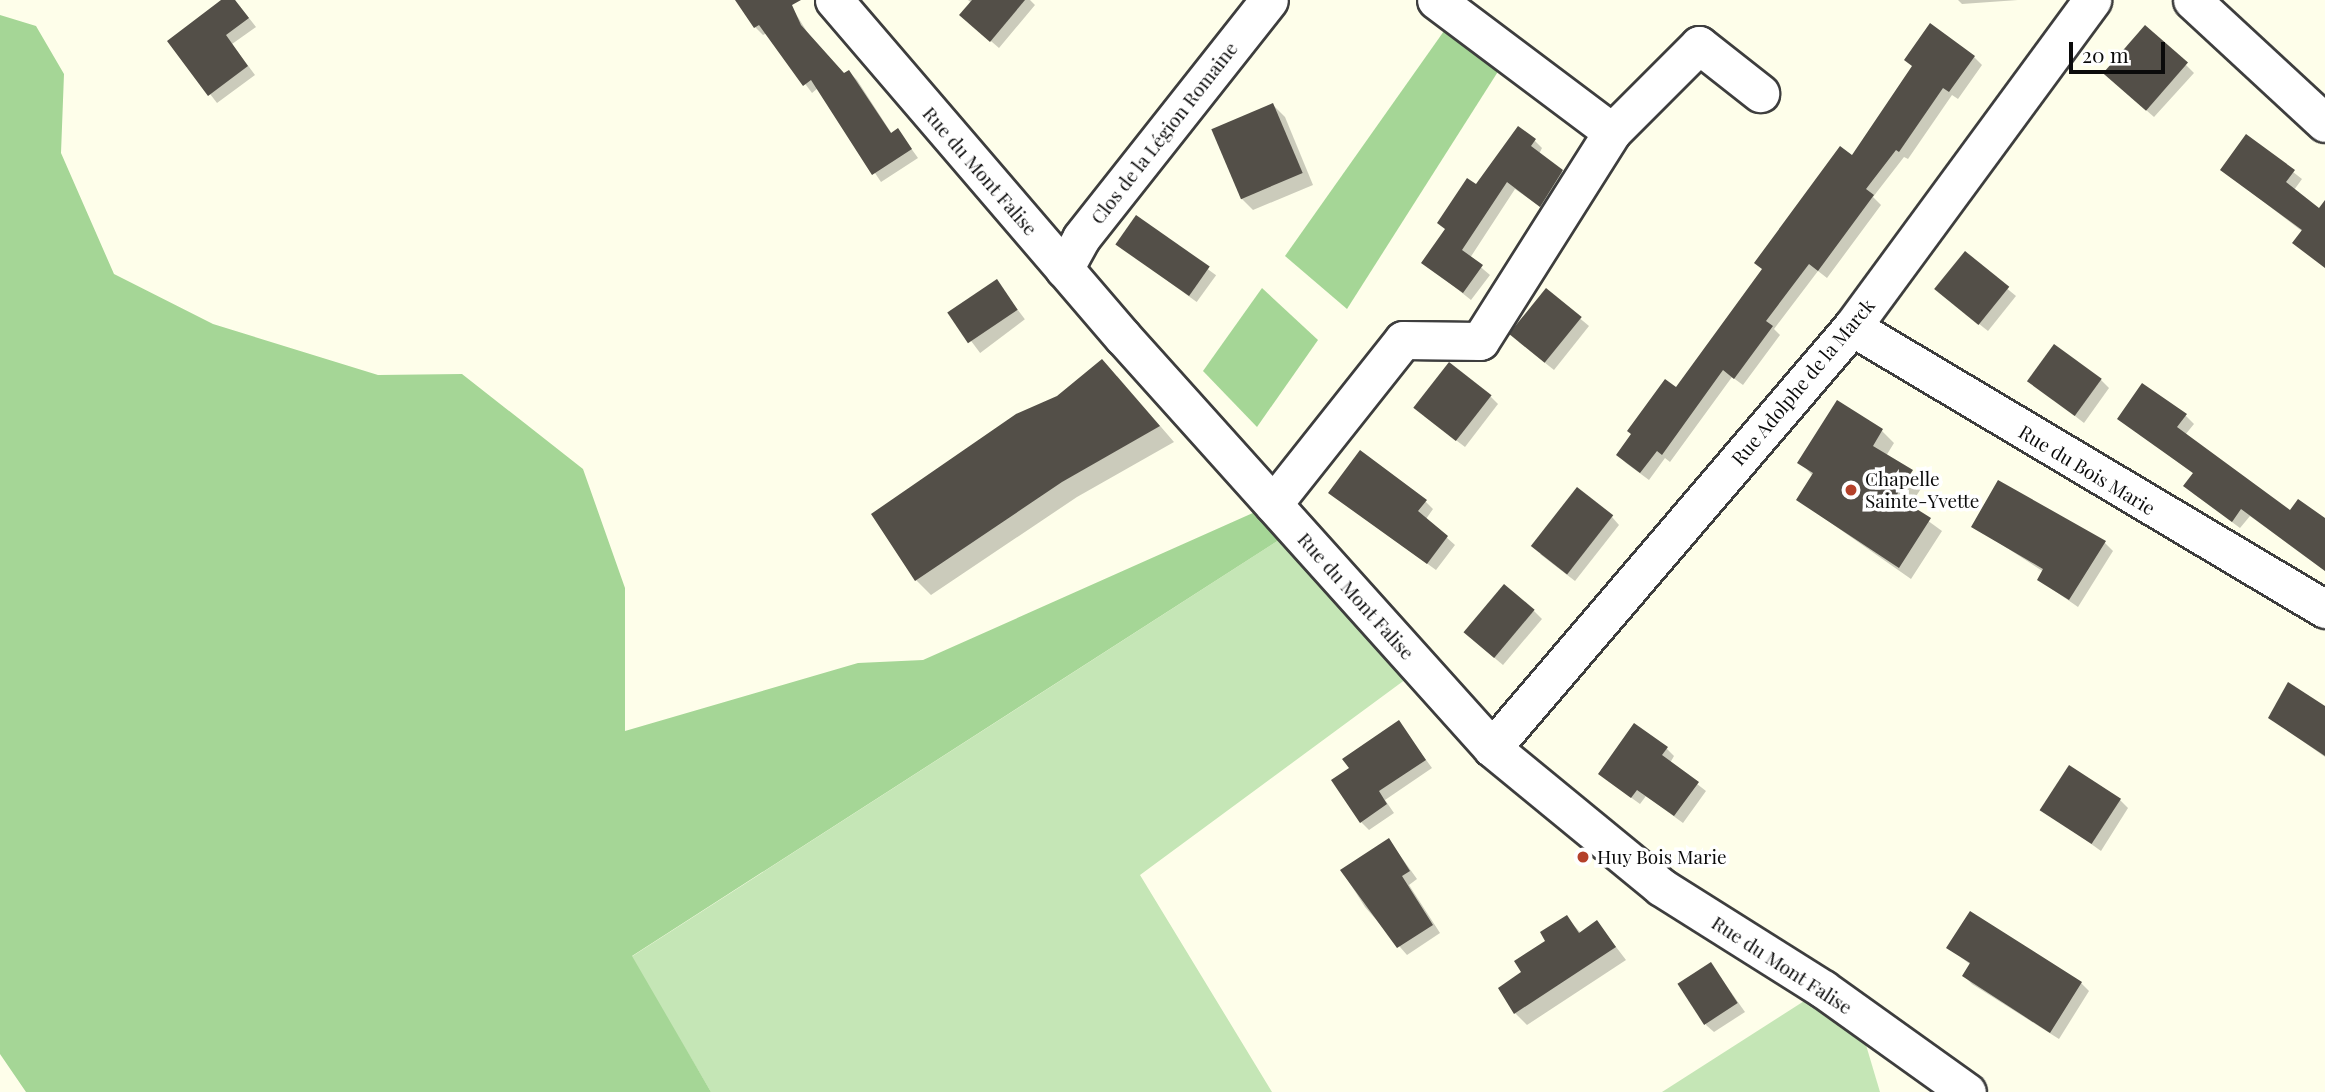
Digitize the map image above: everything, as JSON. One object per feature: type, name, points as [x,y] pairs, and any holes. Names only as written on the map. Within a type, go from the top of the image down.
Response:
[{"type":"street","name":"Rue du Mont Falise","points":[[834,0],[1064,269],[1492,748],[1661,887],[1823,989],[1967,1092]]},
{"type":"street","name":"Clos de la Légion Romaine","points":[[1064,269],[1081,237],[1269,0]]},
{"type":"street","points":[[1436,0],[1612,132]]},
{"type":"street","name":"Rue Adolphe de la Marck","points":[[1492,748],[1852,327],[2092,0]]},
{"type":"street","points":[[2192,0],[2325,123]]},
{"type":"street","points":[[1273,503],[1403,340],[1480,341],[1612,132],[1699,45],[1760,93]]},
{"type":"street","name":"Rue du Bois Marie","points":[[1852,327],[2325,608]]},
{"type":"green space","points":[[0,15],[36,26],[64,74],[61,153],[114,274],[213,324],[378,375],[462,374],[583,469],[625,588],[625,731],[858,663],[923,660],[1273,504],[1296,529],[632,956],[711,1092],[26,1092],[0,1054]]},
{"type":"green space","points":[[1444,31],[1499,70],[1347,309],[1285,256]]},
{"type":"green space","points":[[1262,288],[1318,340],[1257,427],[1203,371]]},
{"type":"green space","points":[[1296,529],[1421,668],[1140,875],[1272,1092],[711,1092],[631,957]]},
{"type":"green space","points":[[1823,989],[1863,1035],[1880,1092],[1662,1092]]},
{"type":"building","points":[[221,0],[235,0],[249,18],[226,35],[248,66],[208,96],[167,41]]},
{"type":"building","points":[[735,0],[801,0],[792,5],[801,25],[844,73],[849,70],[891,133],[898,128],[912,149],[872,175],[811,80],[803,86],[759,25],[754,28]]},
{"type":"building","points":[[972,0],[1025,0],[990,42],[959,15]]},
{"type":"building","points":[[1930,23],[1975,56],[1949,92],[1943,88],[1899,152],[1896,150],[1866,189],[1874,195],[1818,271],[1809,264],[1766,321],[1773,326],[1734,379],[1723,370],[1662,455],[1657,451],[1640,473],[1616,455],[1631,434],[1627,431],[1665,379],[1676,387],[1762,269],[1754,263],[1840,146],[1852,155],[1912,66],[1904,60]]},
{"type":"building","points":[[2145,25],[2188,62],[2146,111],[2103,73]]},
{"type":"building","points":[[1273,103],[1303,173],[1241,199],[1211,129]]},
{"type":"building","points":[[1518,126],[1536,139],[1531,146],[1563,170],[1540,207],[1507,182],[1462,250],[1483,265],[1463,293],[1421,263],[1445,229],[1437,223],[1467,178],[1476,184]]},
{"type":"building","points":[[2246,134],[2295,170],[2286,182],[2319,208],[2325,200],[2325,268],[2292,243],[2302,230],[2220,170]]},
{"type":"building","points":[[1136,215],[1210,267],[1189,296],[1115,244]]},
{"type":"building","points":[[1965,251],[2009,287],[1978,325],[1934,289]]},
{"type":"building","points":[[997,279],[1018,310],[968,343],[947,313]]},
{"type":"building","points":[[1546,288],[1582,317],[1545,363],[1509,334]]},
{"type":"building","points":[[2054,344],[2102,379],[2075,416],[2027,381]]},
{"type":"building","points":[[1102,359],[1160,426],[1062,482],[915,581],[871,514],[1016,414],[1057,396]]},
{"type":"building","points":[[1449,362],[1492,395],[1456,441],[1413,408]]},
{"type":"building","points":[[2142,383],[2187,414],[2177,427],[2290,510],[2298,499],[2325,518],[2325,571],[2241,509],[2232,522],[2183,486],[2193,473],[2117,419]]},
{"type":"building","name":"Chapelle Sainte-Yvette","points":[[1837,400],[1883,429],[1873,446],[1913,470],[1896,496],[1931,518],[1899,568],[1796,500],[1813,473],[1797,463]]},
{"type":"building","points":[[1360,450],[1427,500],[1418,511],[1448,536],[1427,564],[1328,493]]},
{"type":"building","points":[[1998,480],[2106,541],[2069,600],[2037,580],[2043,569],[1971,527]]},
{"type":"building","points":[[1577,487],[1613,515],[1567,574],[1531,546]]},
{"type":"building","points":[[1504,584],[1535,610],[1494,658],[1464,632]]},
{"type":"building","points":[[2288,682],[2325,706],[2325,756],[2268,718]]},
{"type":"building","points":[[1399,720],[1426,760],[1379,791],[1387,804],[1360,823],[1331,780],[1349,768],[1342,759]]},
{"type":"building","points":[[1634,723],[1668,747],[1662,755],[1699,782],[1674,816],[1637,790],[1631,798],[1598,774]]},
{"type":"building","points":[[2069,765],[2121,799],[2092,844],[2040,810]]},
{"type":"building","points":[[1389,838],[1410,871],[1402,876],[1433,925],[1397,948],[1340,870]]},
{"type":"building","points":[[1970,911],[2082,982],[2050,1033],[1962,976],[1970,963],[1946,948]]},
{"type":"building","points":[[1567,915],[1579,933],[1597,920],[1616,947],[1514,1014],[1498,988],[1521,972],[1514,961],[1545,941],[1540,932]]},
{"type":"building","points":[[1711,962],[1738,1003],[1704,1025],[1677,984]]},
{"type":"place","name":"Chapelle Sainte-Yvette","points":[[1851,490]]},
{"type":"place","name":"Huy Bois Marie","points":[[1583,857]]}]
